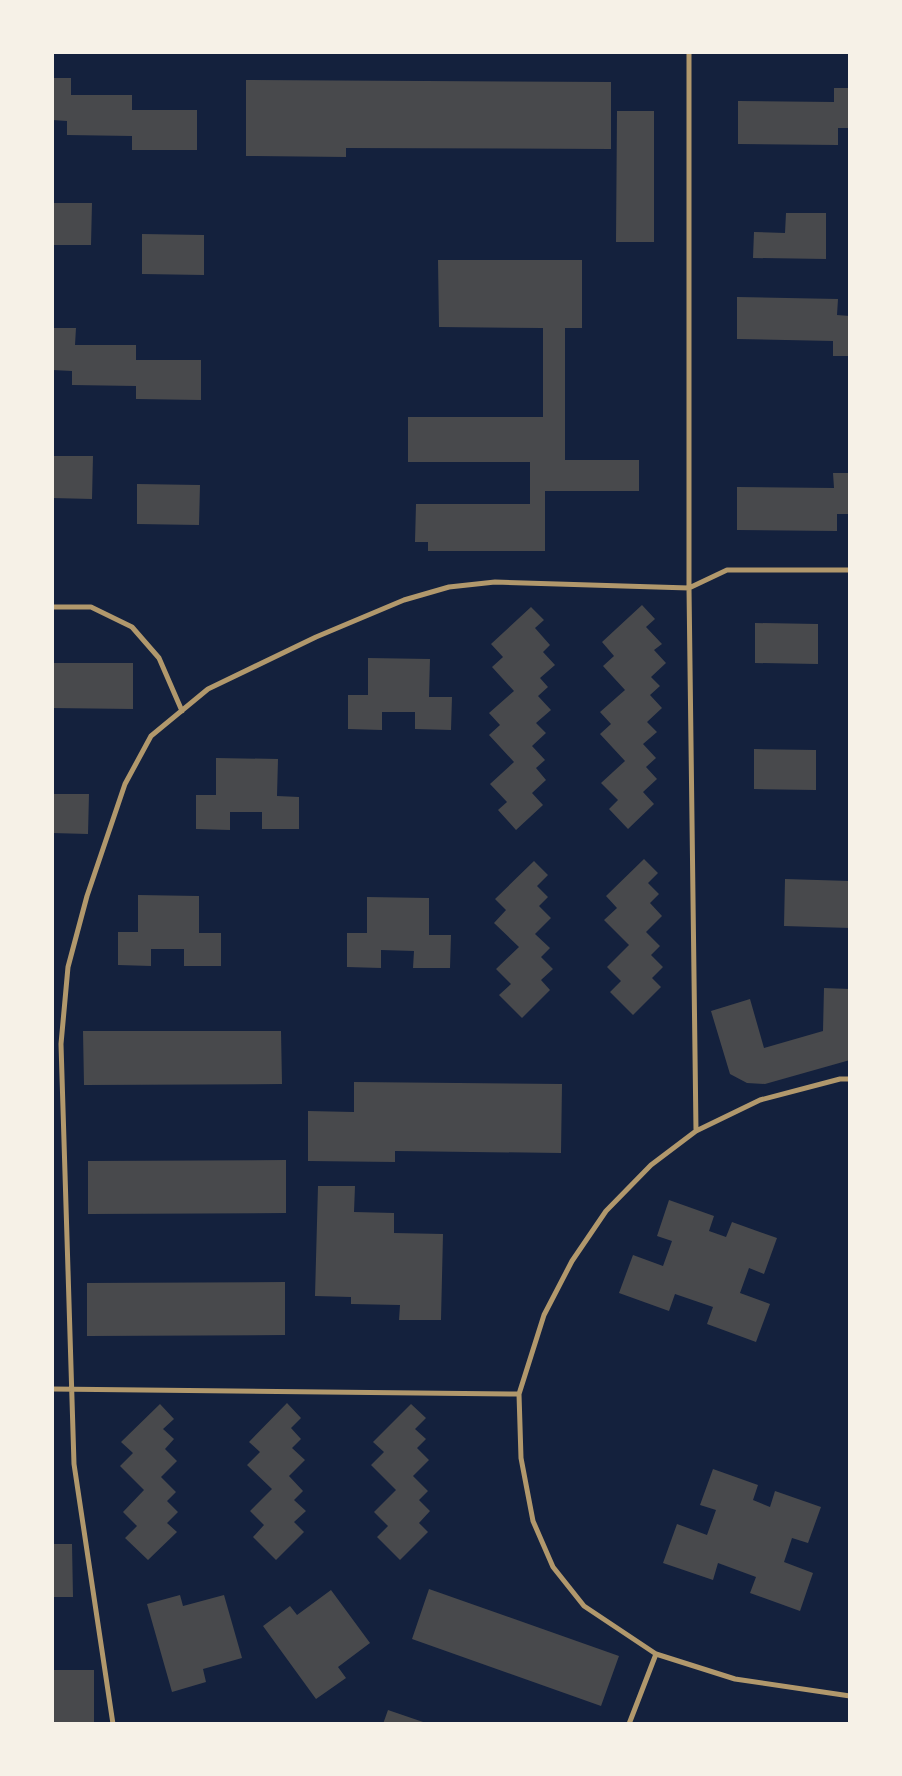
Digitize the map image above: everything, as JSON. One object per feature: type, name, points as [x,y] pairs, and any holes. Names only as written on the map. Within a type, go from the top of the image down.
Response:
[{"type":"lane","points":[[689,52],[695,1131]]},
{"type":"lane","points":[[113,1724],[74,1464],[61,1044],[68,967],[87,896],[125,784],[151,737],[208,689],[304,643],[404,600],[449,587],[495,582],[690,588],[727,570],[849,570]]},
{"type":"lane","points":[[52,607],[91,607],[132,627],[159,658],[182,711]]},
{"type":"lane","points":[[849,1079],[760,1100],[695,1131],[651,1165],[606,1211],[572,1261],[544,1315],[519,1394],[523,1470],[533,1521],[553,1567],[584,1606],[656,1654],[735,1679],[849,1696]]},
{"type":"lane","points":[[52,1389],[519,1394]]},
{"type":"lane","points":[[629,1724],[656,1654]]},
{"type":"building","points":[[52,78],[71,78],[71,95],[132,95],[132,110],[197,110],[197,150],[132,150],[132,136],[67,135],[67,121],[52,120]]},
{"type":"building","points":[[246,80],[611,82],[611,149],[346,148],[346,157],[246,156]]},
{"type":"building","points":[[834,88],[850,88],[850,128],[838,128],[838,145],[738,144],[738,101],[834,102]]},
{"type":"building","points":[[617,111],[654,111],[654,242],[616,242]]},
{"type":"building","points":[[52,203],[92,203],[91,245],[52,245]]},
{"type":"building","points":[[786,213],[826,213],[826,259],[753,258],[754,232],[785,233]]},
{"type":"building","points":[[142,234],[204,235],[204,275],[142,274]]},
{"type":"building","points":[[438,260],[582,260],[582,328],[565,328],[565,460],[639,460],[639,491],[545,491],[545,551],[428,551],[428,542],[415,542],[416,504],[530,504],[530,462],[408,462],[408,417],[543,417],[543,328],[439,327]]},
{"type":"building","points":[[737,297],[838,299],[837,315],[850,316],[850,356],[833,356],[833,341],[737,339]]},
{"type":"building","points":[[52,328],[76,328],[75,345],[136,345],[136,360],[201,360],[201,400],[136,399],[136,386],[72,385],[72,371],[52,370]]},
{"type":"building","points":[[52,456],[93,456],[92,499],[52,498]]},
{"type":"building","points":[[833,473],[850,473],[850,514],[837,514],[837,531],[737,530],[737,487],[834,488]]},
{"type":"building","points":[[137,484],[200,485],[199,525],[137,524]]},
{"type":"building","points":[[642,605],[655,619],[646,627],[662,644],[654,650],[666,663],[651,677],[660,686],[650,695],[662,708],[647,722],[657,732],[643,744],[656,758],[646,767],[657,779],[643,792],[654,804],[628,829],[609,809],[618,800],[601,783],[625,761],[600,734],[611,724],[600,712],[625,690],[603,666],[614,656],[602,642]]},
{"type":"building","points":[[531,607],[544,620],[535,628],[550,645],[543,652],[555,665],[540,678],[548,687],[538,696],[551,710],[536,723],[546,733],[532,746],[545,760],[536,768],[546,780],[532,793],[543,805],[516,830],[498,810],[507,802],[490,784],[514,762],[489,735],[500,725],[489,713],[514,691],[492,667],[503,657],[491,644]]},
{"type":"building","points":[[755,623],[818,624],[818,664],[755,663]]},
{"type":"building","points":[[368,658],[430,659],[429,697],[452,697],[451,730],[415,729],[415,712],[382,712],[382,730],[348,729],[348,695],[368,695]]},
{"type":"building","points":[[52,663],[133,663],[133,709],[52,708]]},
{"type":"building","points":[[754,749],[816,750],[816,790],[754,789]]},
{"type":"building","points":[[216,758],[278,759],[277,796],[299,797],[299,829],[262,829],[262,812],[230,812],[230,830],[196,829],[196,795],[216,795]]},
{"type":"building","points":[[52,794],[89,794],[88,834],[52,833]]},
{"type":"building","points":[[644,859],[658,873],[648,883],[659,894],[650,903],[662,916],[646,932],[660,946],[651,955],[663,967],[652,978],[661,987],[633,1015],[610,992],[621,981],[607,967],[629,945],[604,920],[617,908],[606,896]]},
{"type":"building","points":[[534,861],[548,875],[537,886],[548,897],[539,906],[551,918],[535,934],[550,948],[541,957],[553,969],[541,980],[550,990],[522,1018],[499,995],[511,984],[496,969],[519,947],[494,923],[506,910],[495,899]]},
{"type":"building","points":[[785,879],[850,881],[850,928],[784,926]]},
{"type":"building","points":[[138,895],[199,896],[199,933],[221,933],[221,966],[184,966],[184,949],[151,949],[151,966],[118,965],[118,932],[138,932]]},
{"type":"building","points":[[367,897],[429,898],[429,935],[451,935],[450,968],[413,968],[414,951],[381,950],[381,968],[347,967],[347,933],[367,933]]},
{"type":"building","points":[[824,988],[850,989],[850,1060],[765,1084],[747,1083],[730,1074],[711,1011],[750,999],[764,1048],[823,1031]]},
{"type":"building","points":[[83,1031],[281,1031],[282,1084],[84,1085]]},
{"type":"building","points":[[354,1082],[562,1084],[561,1153],[395,1151],[395,1162],[308,1161],[308,1111],[354,1112]]},
{"type":"building","points":[[286,1160],[286,1213],[88,1214],[88,1161]]},
{"type":"building","points":[[318,1186],[355,1186],[354,1212],[394,1213],[394,1233],[443,1234],[441,1320],[399,1320],[400,1305],[351,1304],[351,1297],[315,1296]]},
{"type":"building","points":[[669,1200],[714,1216],[709,1231],[726,1237],[732,1222],[777,1238],[764,1274],[749,1268],[740,1293],[770,1304],[756,1342],[707,1324],[713,1307],[675,1294],[669,1311],[619,1293],[633,1255],[663,1266],[672,1241],[657,1236]]},
{"type":"building","points":[[285,1282],[285,1335],[87,1336],[87,1283]]},
{"type":"building","points":[[287,1403],[301,1418],[291,1428],[301,1439],[292,1448],[305,1460],[289,1476],[303,1491],[294,1500],[306,1511],[294,1522],[304,1532],[276,1560],[253,1537],[264,1525],[250,1511],[272,1489],[247,1465],[260,1452],[249,1442]]},
{"type":"building","points":[[160,1404],[174,1419],[163,1429],[174,1439],[165,1449],[177,1461],[161,1477],[176,1492],[167,1501],[178,1512],[167,1523],[177,1532],[148,1560],[125,1538],[137,1526],[123,1512],[144,1490],[120,1466],[133,1453],[121,1442]]},
{"type":"building","points":[[411,1404],[426,1418],[415,1429],[426,1439],[417,1448],[429,1460],[413,1476],[428,1491],[419,1500],[430,1511],[419,1523],[428,1532],[400,1560],[377,1537],[388,1526],[374,1512],[396,1490],[371,1465],[384,1452],[373,1442]]},
{"type":"building","points":[[713,1469],[758,1485],[753,1500],[770,1507],[775,1491],[821,1507],[808,1543],[792,1538],[784,1562],[813,1573],[800,1611],[750,1593],[756,1577],[718,1563],[713,1580],[663,1563],[677,1524],[707,1535],[716,1510],[700,1505]]},
{"type":"building","points":[[52,1544],[72,1544],[73,1597],[52,1597]]},
{"type":"building","points":[[429,1589],[619,1656],[601,1706],[412,1639]]},
{"type":"building","points":[[331,1590],[370,1643],[338,1667],[346,1678],[316,1699],[263,1626],[290,1606],[297,1615]]},
{"type":"building","points":[[180,1595],[183,1606],[224,1595],[242,1658],[203,1669],[206,1682],[172,1692],[147,1604]]},
{"type":"building","points":[[52,1670],[94,1670],[94,1723],[52,1724]]},
{"type":"building","points":[[388,1710],[426,1723],[426,1724],[383,1724]]}]
